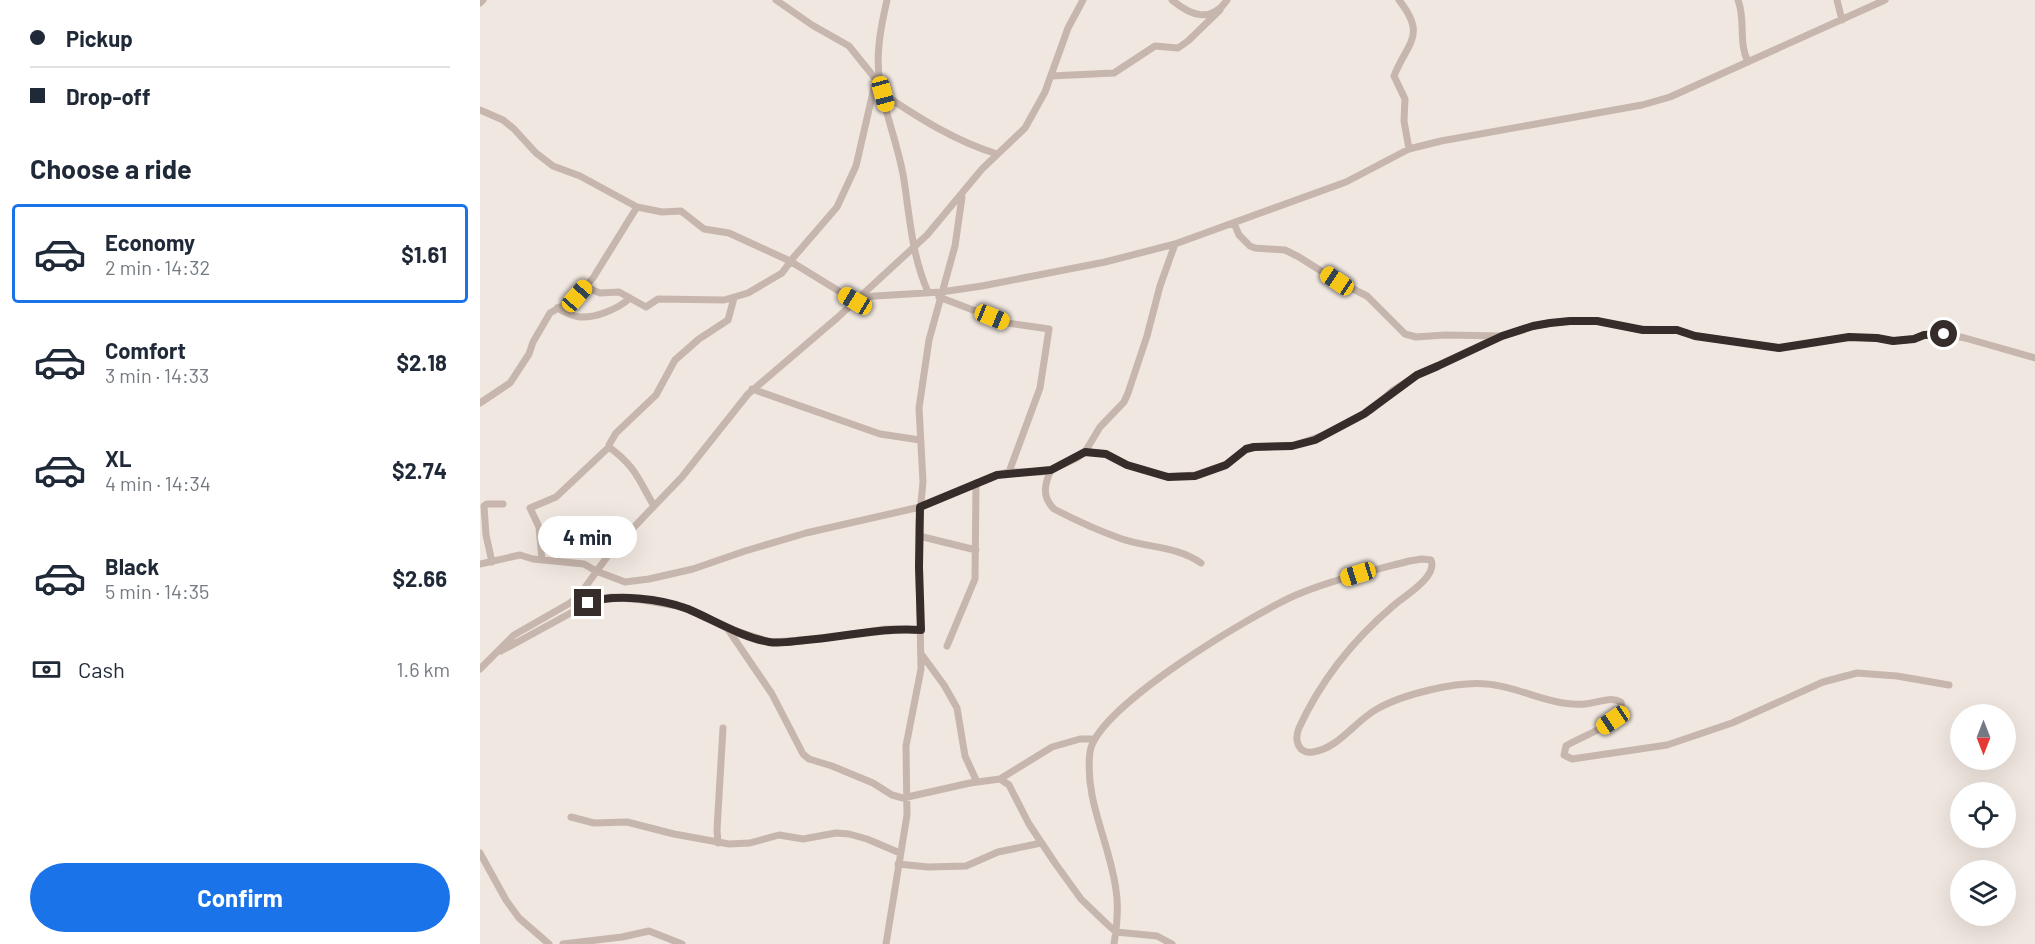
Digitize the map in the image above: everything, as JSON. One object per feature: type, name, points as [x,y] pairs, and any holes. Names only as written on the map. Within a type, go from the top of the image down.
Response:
[{"type":"street","points":[[776,0],[812,25],[849,46],[878,82],[902,170],[914,248],[921,277],[928,292]]},
{"type":"street","points":[[585,286],[600,292],[619,292],[646,307],[658,299],[695,301],[734,298],[769,282],[782,273],[837,207],[856,164],[878,82],[881,31],[887,0]]},
{"type":"street","points":[[494,655],[514,635],[576,598],[612,550],[689,468],[752,389],[914,248],[997,154],[1028,124],[1051,76],[1068,28],[1083,0]]},
{"type":"street","points":[[1172,0],[1190,13],[1198,15],[1220,10]]},
{"type":"street","points":[[1051,76],[1114,73],[1155,46],[1178,48],[1220,10],[1227,0]]},
{"type":"street","points":[[1399,0],[1413,20],[1414,29],[1413,37],[1394,76],[1405,99],[1404,122],[1409,149]]},
{"type":"street","points":[[1738,0],[1742,15],[1743,48],[1748,62]]},
{"type":"street","points":[[1837,0],[1842,20]]},
{"type":"street","points":[[940,294],[1105,262],[1175,244],[1346,182],[1409,149],[1441,141],[1642,105],[1670,97],[1885,0]]},
{"type":"street","points":[[883,94],[947,134],[979,149],[997,154]]},
{"type":"street","points":[[480,110],[503,120],[550,164],[580,176],[637,207],[662,212],[681,211],[704,229],[732,234],[790,261],[857,299],[928,292],[940,294],[1007,323],[1049,329],[1040,388],[1009,472]]},
{"type":"street","points":[[885,944],[906,828],[908,798],[906,746],[920,682],[922,655],[919,536],[922,482],[919,419],[922,383],[928,340],[954,246],[963,193]]},
{"type":"street","points":[[480,403],[510,383],[529,354],[533,342],[550,313],[574,299],[596,274],[637,207]]},
{"type":"street","points":[[1233,224],[1239,236],[1251,246],[1291,253],[1337,281],[1363,293],[1405,334],[1410,336],[1502,336]]},
{"type":"street","points":[[480,564],[520,555],[542,560],[582,563],[625,582],[660,577],[693,569],[806,533],[920,507],[976,483],[1009,472],[1031,473],[1051,470],[1085,452],[1100,427],[1124,402],[1175,244]]},
{"type":"street","points":[[557,308],[576,317],[586,317],[617,308],[630,298]]},
{"type":"street","points":[[542,560],[539,526],[530,508],[556,497],[609,447],[616,433],[656,395],[675,360],[699,339],[728,320],[734,298]]},
{"type":"street","points":[[1085,452],[1106,454],[1127,465],[1168,477],[1195,476],[1226,465],[1246,449],[1292,446],[1321,437],[1371,410],[1392,391],[1417,375],[1502,336],[1533,326],[1570,321],[1605,322],[1643,330],[1677,330],[1695,336],[1779,348],[1849,337],[1893,341],[1944,334],[2035,358]]},
{"type":"street","points":[[752,389],[834,420],[880,434],[920,440]]},
{"type":"street","points":[[609,447],[627,461],[643,484],[654,507]]},
{"type":"street","points":[[1051,470],[1044,488],[1053,509],[1122,539],[1176,550],[1188,554],[1201,563]]},
{"type":"street","points":[[947,646],[974,583],[976,483]]},
{"type":"street","points":[[492,562],[486,535],[484,507],[487,504],[503,504]]},
{"type":"street","points":[[919,536],[976,550]]},
{"type":"street","points":[[1114,944],[1116,889],[1093,799],[1089,770],[1093,739],[1114,714],[1146,688],[1273,606],[1318,586],[1422,558],[1431,560],[1433,566],[1431,573],[1381,616],[1345,652],[1311,704],[1298,731],[1299,748],[1305,752],[1314,752],[1334,744],[1377,709],[1401,699],[1470,684],[1503,687],[1582,705],[1615,699],[1621,702],[1620,713],[1613,720],[1566,746],[1564,754],[1572,759],[1667,745],[1732,723],[1823,682],[1857,673],[1897,676],[1949,685]]},
{"type":"street","points":[[480,669],[483,662],[494,655],[588,603],[610,597],[670,604],[688,609],[727,628],[762,640],[779,642],[820,639],[886,628],[921,630]]},
{"type":"street","points":[[727,628],[772,694],[803,754],[809,759],[873,783],[892,795],[908,798],[1000,779],[1052,747],[1080,739],[1093,739]]},
{"type":"street","points":[[922,655],[944,685],[957,708],[965,756],[977,782]]},
{"type":"street","points":[[718,843],[723,728]]},
{"type":"street","points":[[1000,779],[1009,785],[1041,843],[1082,898],[1116,932],[1157,936],[1172,944]]},
{"type":"street","points":[[571,817],[594,823],[627,822],[718,843],[740,844],[779,836],[803,839],[843,833],[867,839],[900,853]]},
{"type":"street","points":[[898,864],[928,867],[966,866],[998,852],[1041,843]]},
{"type":"street","points":[[480,853],[506,900],[519,918],[549,944]]},
{"type":"street","points":[[563,944],[622,937],[649,931],[671,942],[682,944]]},
{"type":"route","points":[[588,603],[618,597],[670,604],[688,609],[727,628],[770,642],[820,639],[886,628],[921,630],[920,507],[997,475],[1009,472],[1031,473],[1051,470],[1085,452],[1096,452],[1106,454],[1127,465],[1168,477],[1195,476],[1226,465],[1246,449],[1292,446],[1315,440],[1371,410],[1392,391],[1417,375],[1502,336],[1550,323],[1597,321],[1643,330],[1677,330],[1695,336],[1779,348],[1849,337],[1893,341],[1944,334]]}]
